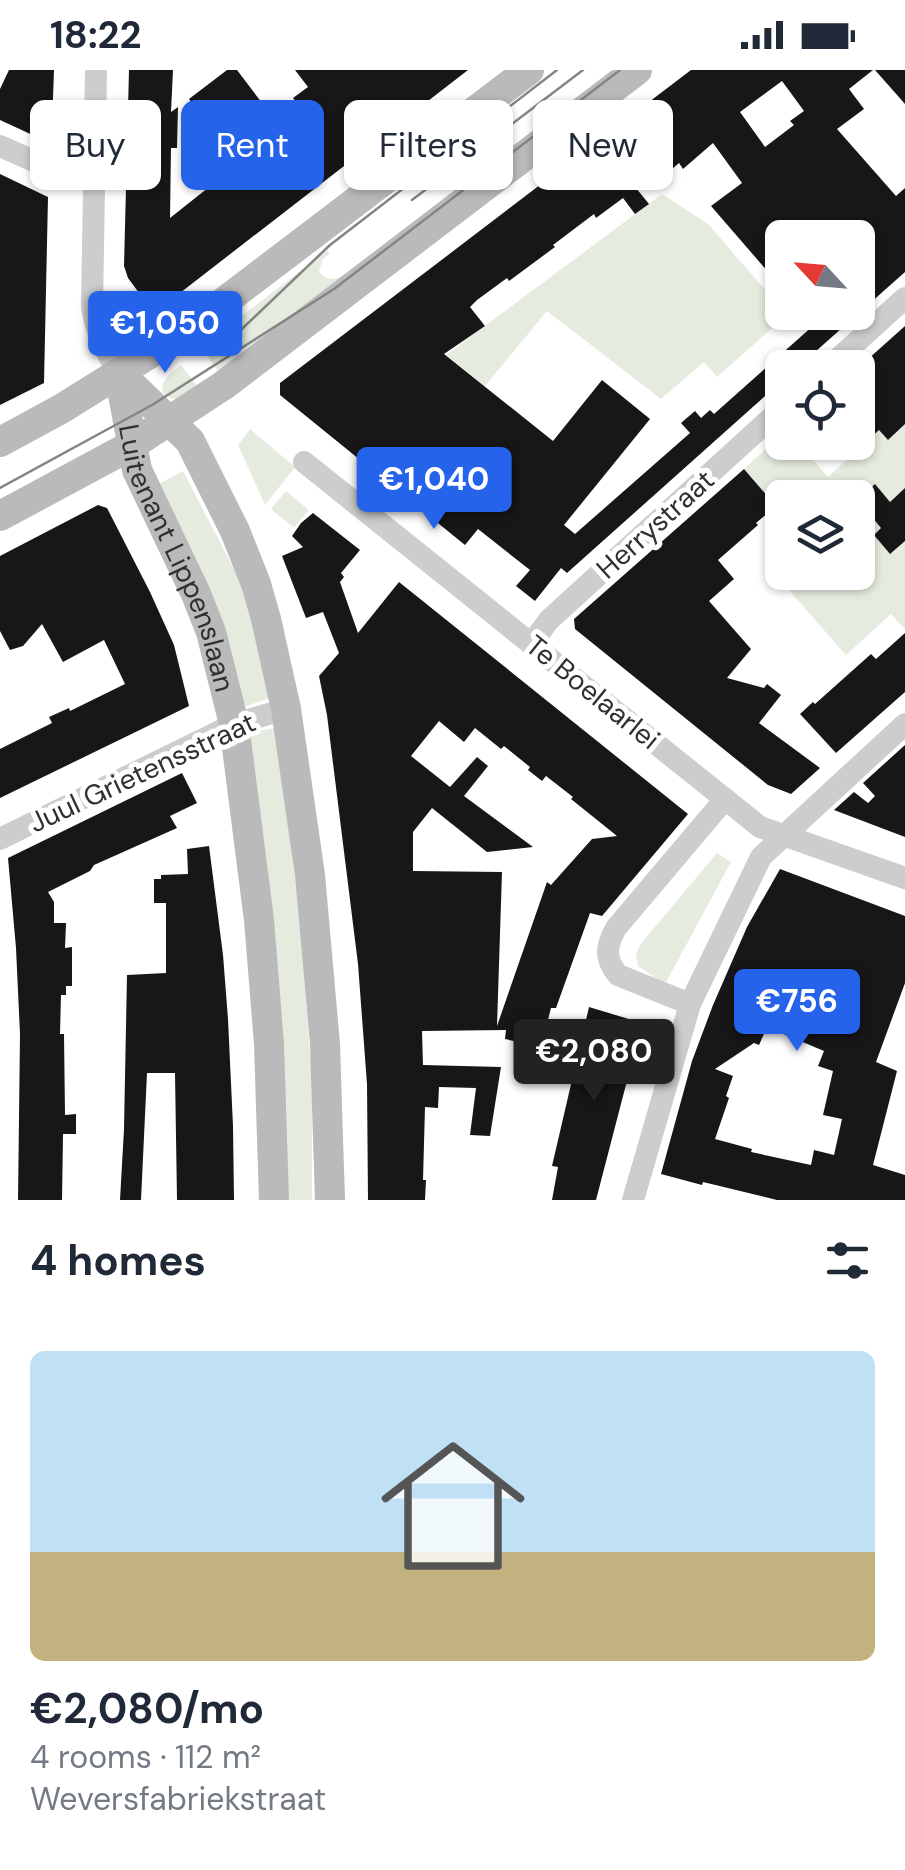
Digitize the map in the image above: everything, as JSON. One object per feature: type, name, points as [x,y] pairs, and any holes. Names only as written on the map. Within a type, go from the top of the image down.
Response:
[{"type":"main road","points":[[0,442],[61,409],[193,326],[529,70]]},
{"type":"main road","points":[[0,516],[132,444],[217,390],[637,70]]},
{"type":"main road","name":"Luitenant Lippenslaan","points":[[129,367],[169,422],[190,441],[234,532],[256,584],[286,708],[310,875],[324,1027],[330,1200]]},
{"type":"main road","name":"Luitenant Lippenslaan","points":[[129,367],[137,470],[211,632],[234,724],[259,920],[269,1044],[274,1200]]},
{"type":"street","points":[[95,100],[96,70]]},
{"type":"street","points":[[0,146],[30,159]]},
{"type":"street","points":[[93,190],[92,307],[102,343],[129,367]]},
{"type":"street","points":[[848,350],[905,298]]},
{"type":"street","name":"Herrystraat","points":[[532,642],[549,620],[765,423]]},
{"type":"street","name":"Te Boelaarlei","points":[[304,462],[760,826],[905,878]]},
{"type":"street","name":"Juul Grietensstraat","points":[[0,838],[234,724],[286,708]]},
{"type":"street","points":[[632,1200],[690,1004],[761,857],[905,724]]},
{"type":"street","points":[[690,1004],[618,975],[607,949],[616,928],[725,799]]},
{"type":"shaded area","points":[[662,194],[708,224],[765,290],[765,330],[770,330],[717,377],[704,362],[661,399],[547,311],[485,386],[446,355]]},
{"type":"shaded area","points":[[328,250],[319,271],[322,275],[332,279],[348,274],[218,371],[201,347]]},
{"type":"shaded area","points":[[181,365],[198,387],[179,398],[171,398],[162,391],[164,383]]},
{"type":"shaded area","points":[[905,406],[905,629],[891,614],[846,655],[789,590],[875,590],[875,480],[765,480],[765,493],[744,469],[765,450],[765,460],[814,460],[828,477],[846,460],[875,460],[875,434]]},
{"type":"shaded area","points":[[250,429],[295,467],[265,505],[238,445]]},
{"type":"shaded area","points":[[183,471],[239,579],[273,697],[244,707],[153,487]]},
{"type":"shaded area","points":[[286,491],[309,510],[294,528],[271,509]]},
{"type":"shaded area","points":[[275,728],[297,892],[312,1078],[312,1200],[286,1200],[280,1025],[247,733]]},
{"type":"shaded area","points":[[717,853],[731,862],[665,984],[638,966],[636,954]]},
{"type":"building","points":[[9,70],[54,70],[53,100],[30,100],[30,134],[0,120],[0,89]]},
{"type":"building","points":[[129,70],[173,70],[171,112],[178,107],[177,148],[171,148],[170,218],[205,190],[313,190],[167,303],[154,305],[145,301],[124,266],[126,190],[161,190],[161,100],[128,100]]},
{"type":"building","points":[[227,70],[237,70],[260,100],[189,99]]},
{"type":"building","points":[[295,70],[468,70],[429,100],[344,100],[344,166],[324,181],[324,100],[294,100],[308,87]]},
{"type":"building","points":[[691,70],[873,70],[849,89],[864,109],[837,129],[896,196],[905,188],[905,272],[875,299],[875,220],[765,220],[765,268],[711,206],[742,183],[713,143],[683,169],[679,163],[673,168],[673,100],[652,100]],"holes":[[[782,81],[804,111],[790,121],[794,125],[765,147],[740,112]]]},
{"type":"building","points":[[875,70],[905,70],[905,104]]},
{"type":"building","points":[[0,174],[48,197],[44,383],[0,405]]},
{"type":"building","points":[[533,190],[638,190],[649,204],[635,214],[623,198],[596,218],[594,214],[509,281],[507,278],[477,300],[470,307],[485,326],[444,354],[553,441],[602,380],[650,419],[564,525],[575,534],[690,433],[681,423],[695,411],[701,418],[710,410],[714,414],[765,369],[765,396],[567,573],[561,568],[535,601],[516,586],[530,570],[478,529],[465,545],[280,395],[280,383]]},
{"type":"building","points":[[905,326],[905,424],[888,440],[879,430],[875,434],[875,353]]},
{"type":"building","points":[[808,330],[840,330],[817,350],[786,350]]},
{"type":"building","points":[[744,469],[765,493],[765,515],[718,560],[734,579],[709,601],[751,649],[727,678],[764,688],[767,684],[781,695],[759,723],[820,768],[791,794],[768,785],[575,629],[574,619]]},
{"type":"building","points":[[875,484],[890,502],[905,488],[905,541],[890,554],[875,536],[881,528],[875,521]]},
{"type":"building","points":[[98,505],[107,508],[174,645],[189,706],[0,798],[0,749],[52,723],[49,717],[125,684],[104,640],[63,662],[42,624],[23,646],[10,650],[0,631],[0,556]]},
{"type":"building","points":[[313,513],[360,550],[341,573],[344,577],[340,582],[358,633],[399,582],[688,814],[602,916],[590,913],[556,1008],[551,1008],[541,1047],[505,1039],[506,1030],[422,1031],[423,1065],[501,1067],[490,1136],[470,1135],[476,1088],[439,1087],[438,1108],[425,1107],[425,1200],[368,1200],[367,1084],[358,964],[319,676],[339,653],[323,612],[306,618],[282,556],[303,547],[292,536]],"holes":[[[439,721],[464,742],[475,728],[501,749],[504,746],[542,781],[546,776],[617,836],[592,839],[551,885],[547,882],[497,1026],[502,872],[413,871],[413,832],[432,808],[487,852],[533,847],[464,796],[488,766],[477,757],[450,787],[411,756]]]},
{"type":"building","points":[[905,633],[905,692],[836,753],[800,714],[871,654],[876,659]]},
{"type":"building","points":[[905,745],[905,837],[834,810],[854,792],[868,803],[875,796],[863,783]]},
{"type":"building","points":[[182,773],[197,803],[170,816],[177,828],[94,865],[90,871],[48,892],[54,902],[54,923],[66,923],[65,948],[72,947],[72,986],[66,986],[66,995],[61,995],[60,1034],[64,1034],[65,1115],[76,1114],[76,1134],[63,1134],[62,1200],[18,1200],[20,1034],[8,858]]},
{"type":"building","points":[[209,846],[228,1019],[234,1200],[177,1200],[175,1073],[147,1073],[141,1200],[120,1200],[127,975],[166,973],[166,903],[154,903],[154,879],[188,874],[187,849]]},
{"type":"building","points":[[780,869],[905,916],[905,983],[876,1062],[897,1071],[873,1165],[905,1175],[905,1200],[777,1200],[661,1174],[692,1061],[747,927]],"holes":[[[767,1027],[824,1051],[818,1066],[833,1071],[823,1115],[842,1119],[834,1155],[814,1150],[811,1165],[751,1152],[752,1149],[715,1139],[733,1076],[715,1069],[754,1043],[759,1045]]]},
{"type":"building","points":[[589,1007],[642,1023],[596,1200],[552,1200],[558,1167],[552,1166]]},
{"type":"tram line","points":[[223,347],[330,245],[557,70]]},
{"type":"tram line","points":[[412,200],[583,70]]},
{"type":"tram line","points":[[0,488],[152,405],[334,289],[620,70]]}]
